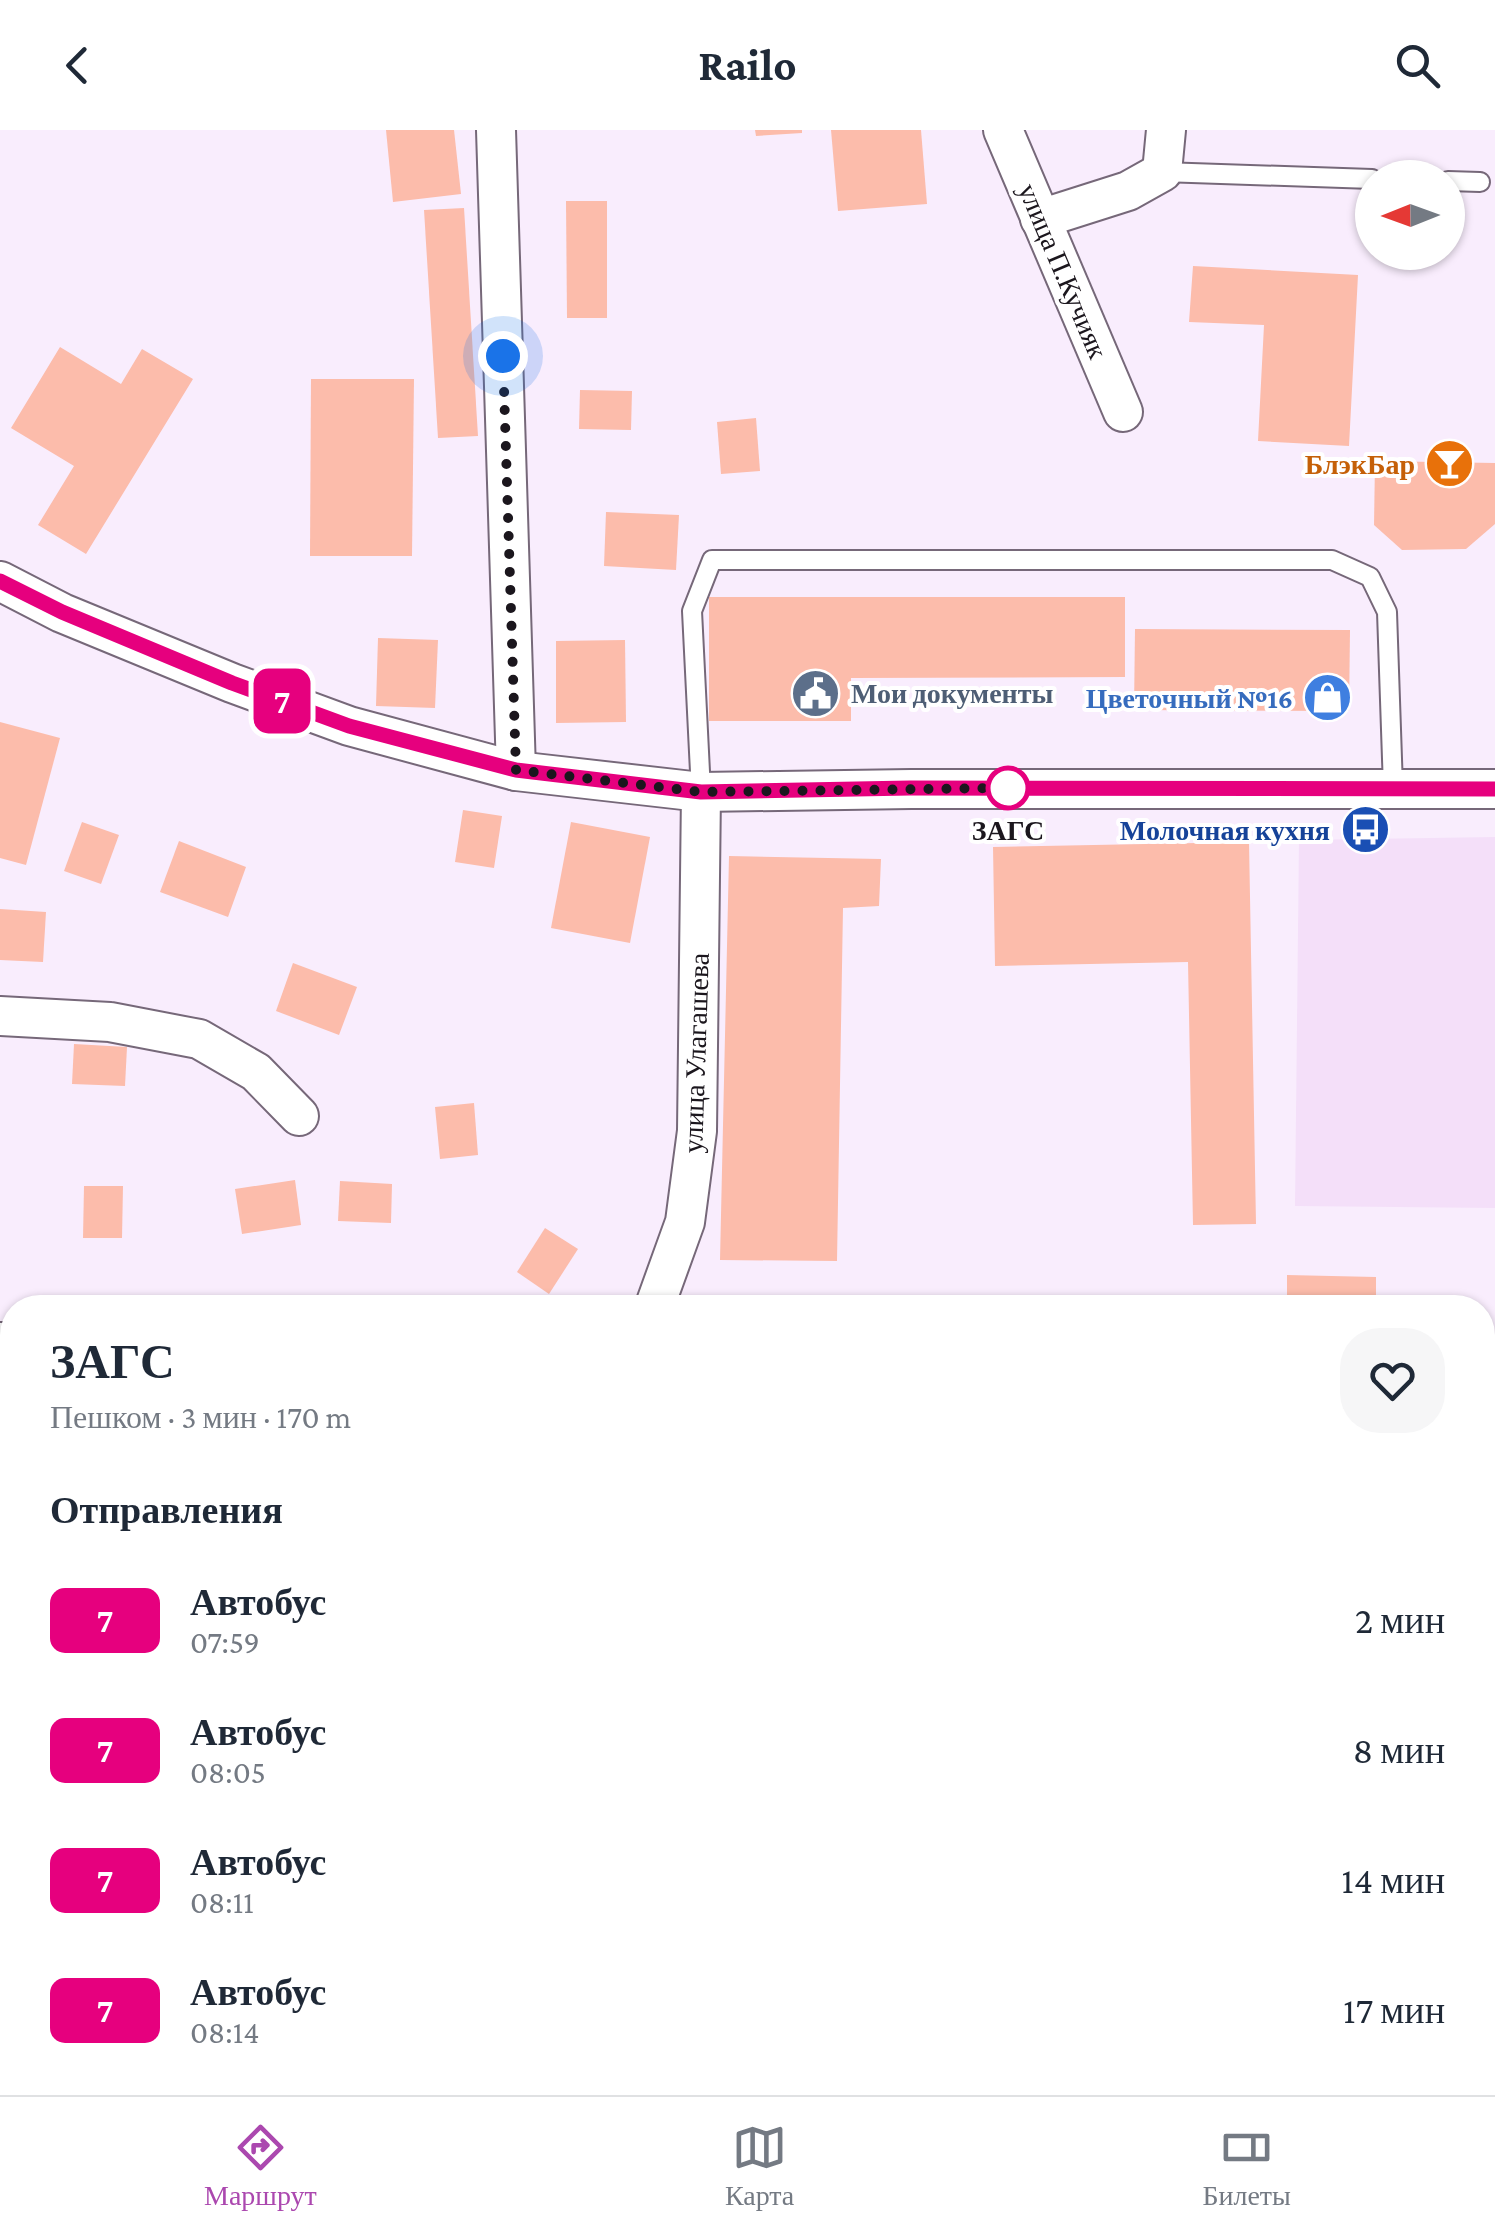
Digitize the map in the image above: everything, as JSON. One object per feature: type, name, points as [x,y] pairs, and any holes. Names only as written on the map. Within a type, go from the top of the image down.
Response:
[{"type":"street","points":[[496,130],[516,770]]},
{"type":"street","name":"улица П.Кучияк","points":[[1003,130],[1123,412]]},
{"type":"street","points":[[1040,219],[1128,192],[1162,172],[1166,130]]},
{"type":"street","points":[[0,581],[62,612],[332,720],[516,770],[701,792],[1495,789]]},
{"type":"street","name":"улица Улагашева","points":[[659,1295],[685,1222],[697,1131],[701,792]]},
{"type":"street","points":[[0,1016],[110,1022],[199,1039],[256,1072],[300,1116]]},
{"type":"lane","points":[[1162,172],[1355,178]]},
{"type":"lane","points":[[1465,182],[1480,182]]},
{"type":"lane","points":[[701,792],[692,610],[712,560],[1332,560],[1370,577],[1387,612],[1393,788]]},
{"type":"shaded area","points":[[1495,837],[1495,1208],[1295,1206],[1299,840]]},
{"type":"building","points":[[386,130],[454,130],[461,194],[393,202]]},
{"type":"building","points":[[755,130],[802,130],[802,133],[756,136]]},
{"type":"building","points":[[831,130],[921,130],[927,204],[838,211]]},
{"type":"building","points":[[566,201],[607,201],[607,318],[567,318]]},
{"type":"building","points":[[464,208],[478,436],[438,438],[424,210]]},
{"type":"building","points":[[1193,266],[1358,275],[1349,446],[1258,441],[1264,325],[1189,322]]},
{"type":"building","points":[[60,347],[121,384],[142,349],[193,379],[86,554],[38,525],[74,466],[11,428]]},
{"type":"building","points":[[311,379],[414,379],[412,556],[310,556]]},
{"type":"building","points":[[580,390],[632,391],[631,430],[579,429]]},
{"type":"building","points":[[756,418],[760,471],[721,474],[717,422]]},
{"type":"building","points":[[1375,461],[1495,463],[1495,524],[1466,549],[1402,550],[1374,525]]},
{"type":"building","points":[[606,512],[679,515],[676,570],[604,566]]},
{"type":"building","points":[[709,597],[1125,597],[1125,677],[851,678],[851,721],[709,721]]},
{"type":"building","points":[[1135,629],[1350,630],[1349,711],[1134,710]]},
{"type":"building","points":[[378,638],[438,640],[435,708],[376,706]]},
{"type":"building","points":[[625,640],[626,722],[556,723],[556,641]]},
{"type":"building","points":[[0,722],[60,738],[26,865],[0,858]]},
{"type":"building","points":[[463,810],[502,816],[494,868],[455,862]]},
{"type":"building","points":[[82,822],[119,835],[101,884],[64,871]]},
{"type":"building","points":[[571,822],[650,837],[630,943],[551,928]]},
{"type":"building","points":[[179,841],[246,867],[228,917],[160,892]]},
{"type":"building","points":[[1249,842],[1256,1224],[1193,1225],[1188,962],[995,966],[993,847]]},
{"type":"building","points":[[729,856],[881,859],[879,906],[843,908],[837,1261],[720,1260]]},
{"type":"building","points":[[0,909],[46,912],[43,962],[0,960]]},
{"type":"building","points":[[293,963],[357,987],[339,1035],[276,1011]]},
{"type":"building","points":[[74,1044],[127,1047],[125,1086],[72,1084]]},
{"type":"building","points":[[474,1103],[478,1155],[440,1159],[435,1107]]},
{"type":"building","points":[[295,1180],[301,1225],[242,1234],[235,1189]]},
{"type":"building","points":[[340,1181],[392,1184],[391,1223],[338,1221]]},
{"type":"building","points":[[84,1186],[123,1186],[122,1238],[83,1238]]},
{"type":"building","points":[[545,1228],[578,1249],[549,1294],[517,1272]]},
{"type":"building","points":[[1287,1275],[1376,1277],[1376,1295],[1287,1295]]},
{"type":"bus line","name":"7","points":[[0,581],[62,612],[232,683],[349,726],[516,770],[701,792],[910,788],[1495,789]]},
{"type":"place","name":"БлэкБар","points":[[1450,464]]},
{"type":"place","name":"Мои документы","points":[[816,693]]},
{"type":"place","name":"Цветочный №16","points":[[1328,698]]},
{"type":"place","name":"ЗАГС","points":[[1008,788]]},
{"type":"place","name":"Молочная кухня","points":[[1365,830]]},
{"type":"route","points":[[503,356],[516,770],[701,792],[1008,788]]}]
